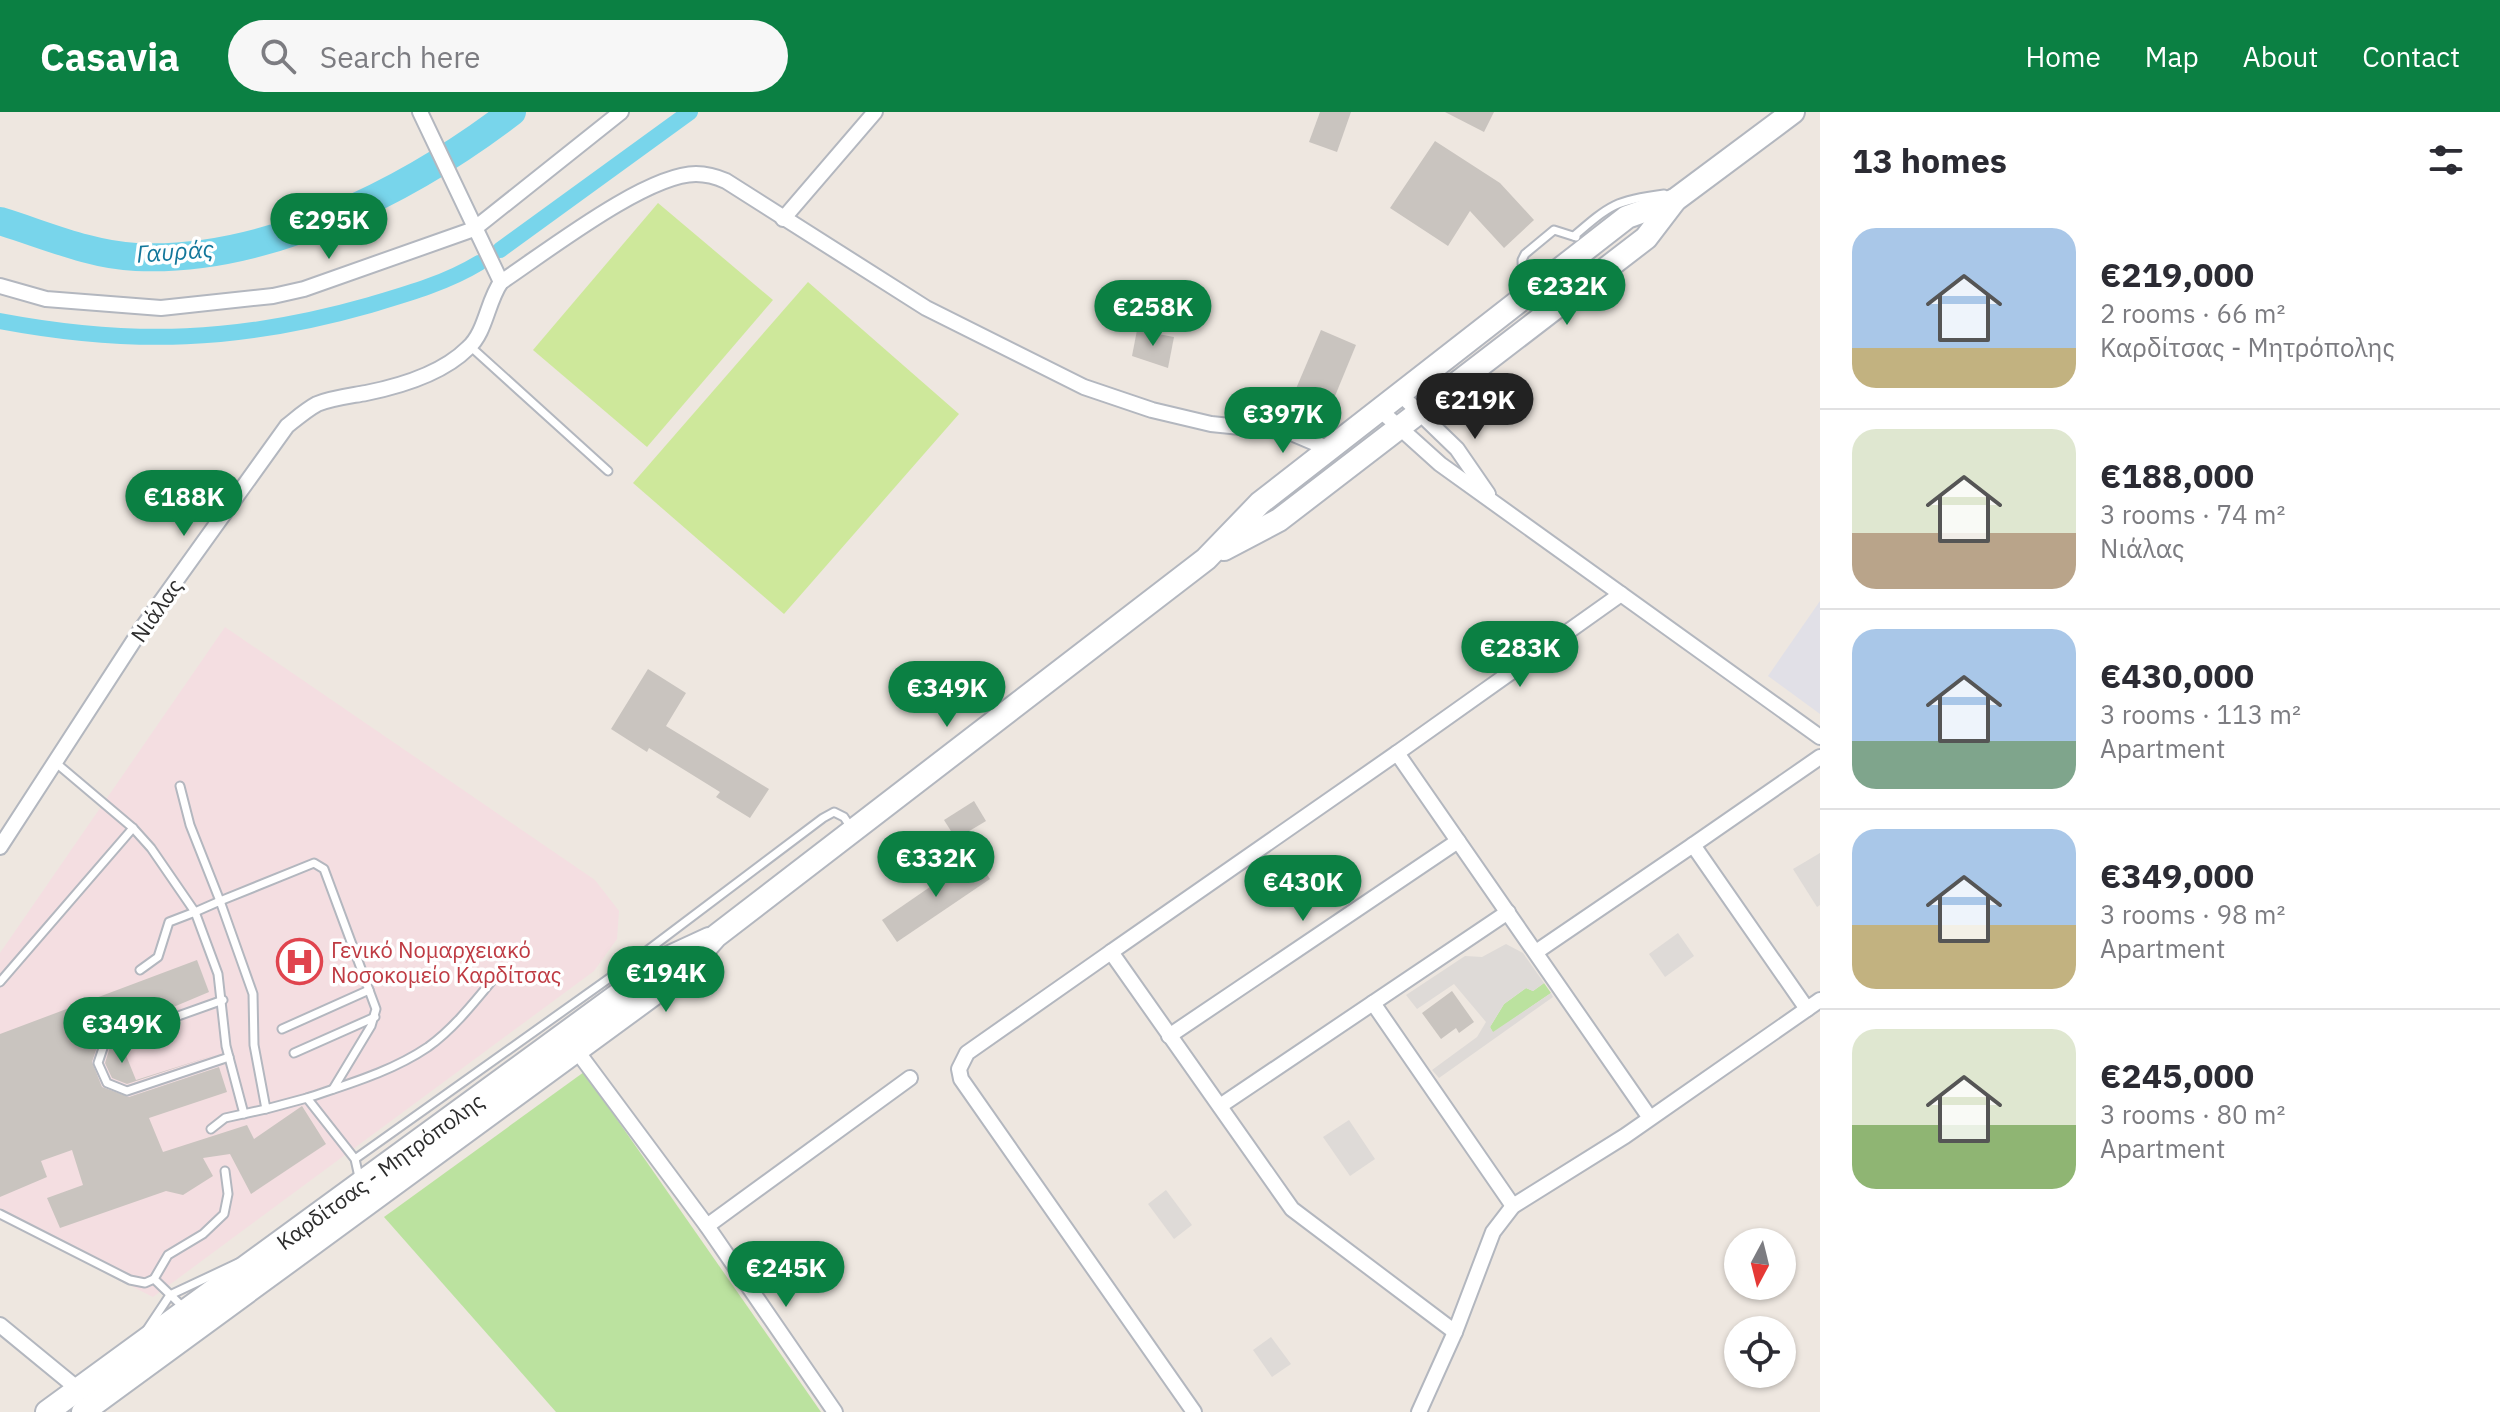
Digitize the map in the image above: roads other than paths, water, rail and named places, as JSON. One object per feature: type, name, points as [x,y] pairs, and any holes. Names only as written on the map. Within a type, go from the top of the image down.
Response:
[{"type":"main road","name":"Καρδίτσας - Μητρόπολης","points":[[1206,559],[1279,520],[1646,238],[1680,196],[1793,112]]},
{"type":"main road","name":"Καρδίτσας - Μητρόπολης","points":[[504,1080],[577,1051],[685,971],[716,936],[1206,559],[1260,503],[1523,298],[1584,240],[1627,217],[1680,196]]},
{"type":"main road","name":"Καρδίτσας - Μητρόπολης","points":[[83,1412],[196,1319],[504,1080],[670,957],[716,936]]},
{"type":"main road","name":"Καρδίτσας - Μητρόπολης","points":[[47,1412],[140,1343],[196,1319],[256,1261],[483,1096]]},
{"type":"street","points":[[420,112],[501,282]]},
{"type":"street","points":[[0,286],[46,299],[161,308],[304,289],[474,229],[621,112]]},
{"type":"street","points":[[783,219],[875,112]]},
{"type":"street","points":[[471,347],[491,296],[501,282],[571,233],[657,184],[680,176],[712,175],[951,322],[1095,391],[1211,424],[1289,432],[1329,449]]},
{"type":"street","name":"Νιάλας","points":[[0,847],[142,628],[287,426],[320,403],[379,390],[427,374],[471,347]]},
{"type":"street","points":[[1400,394],[1457,449],[1492,501]]},
{"type":"street","points":[[1380,410],[1397,427],[1492,501],[1820,736]]},
{"type":"street","points":[[1194,1412],[961,1079],[959,1069],[967,1053],[1621,594]]},
{"type":"street","points":[[1397,753],[1650,1118]]},
{"type":"street","points":[[1536,952],[1820,757]]},
{"type":"street","points":[[1169,1036],[1458,841]]},
{"type":"street","points":[[1693,845],[1807,1009]]},
{"type":"street","points":[[1220,1106],[1508,912]]},
{"type":"street","points":[[1111,952],[1299,1217],[1455,1332]]},
{"type":"street","points":[[1419,1412],[1455,1332],[1493,1232],[1513,1206],[1650,1118],[1820,1000]]},
{"type":"street","points":[[1373,1003],[1513,1206]]},
{"type":"street","points":[[577,1051],[707,1226],[835,1412]]},
{"type":"street","points":[[707,1226],[910,1078]]},
{"type":"street","points":[[0,1325],[78,1389]]},
{"type":"lane","points":[[1523,298],[1522,260],[1525,254],[1554,230],[1584,240]]},
{"type":"lane","points":[[471,347],[608,471]]},
{"type":"lane","points":[[55,762],[133,828],[151,848],[195,912],[218,974],[229,1057],[244,1114]]},
{"type":"lane","points":[[180,786],[190,825],[253,994],[254,1045],[266,1109]]},
{"type":"lane","points":[[504,1080],[828,815],[839,813],[853,830]]},
{"type":"lane","points":[[0,982],[133,828]]},
{"type":"lane","points":[[140,970],[155,961],[169,922],[314,863],[319,865],[324,869],[376,1009],[375,1017],[333,1089]]},
{"type":"lane","points":[[211,1129],[225,1118],[307,1098],[390,1068],[426,1048],[467,1010],[501,970]]},
{"type":"lane","points":[[282,1029],[369,990]]},
{"type":"lane","points":[[223,1000],[105,1042],[98,1063],[107,1083],[127,1091],[229,1057]]},
{"type":"lane","points":[[294,1053],[375,1017]]},
{"type":"lane","points":[[355,1159],[483,1096]]},
{"type":"lane","points":[[307,1098],[355,1159],[360,1172],[357,1187]]},
{"type":"lane","points":[[355,1159],[367,1165],[386,1166]]},
{"type":"lane","points":[[0,1214],[130,1280],[145,1283],[154,1279],[168,1255],[203,1234],[224,1214],[228,1194],[225,1171]]},
{"type":"lane","points":[[140,1343],[153,1316],[170,1295],[227,1266],[256,1261]]},
{"type":"lane","points":[[154,1279],[196,1319]]},
{"type":"waterway","name":"Γαυράς","points":[[0,221],[84,248],[136,257],[186,256],[236,248],[286,234],[383,194],[472,141],[512,112]]},
{"type":"waterway","points":[[500,250],[690,112]]},
{"type":"waterway","points":[[0,321],[49,329],[141,337],[231,333],[276,327],[370,305],[440,282],[479,263]]},
{"type":"place","name":"Γενικό Νομαρχειακό Νοσοκομείο Καρδίτσας","points":[[300,962]]}]
